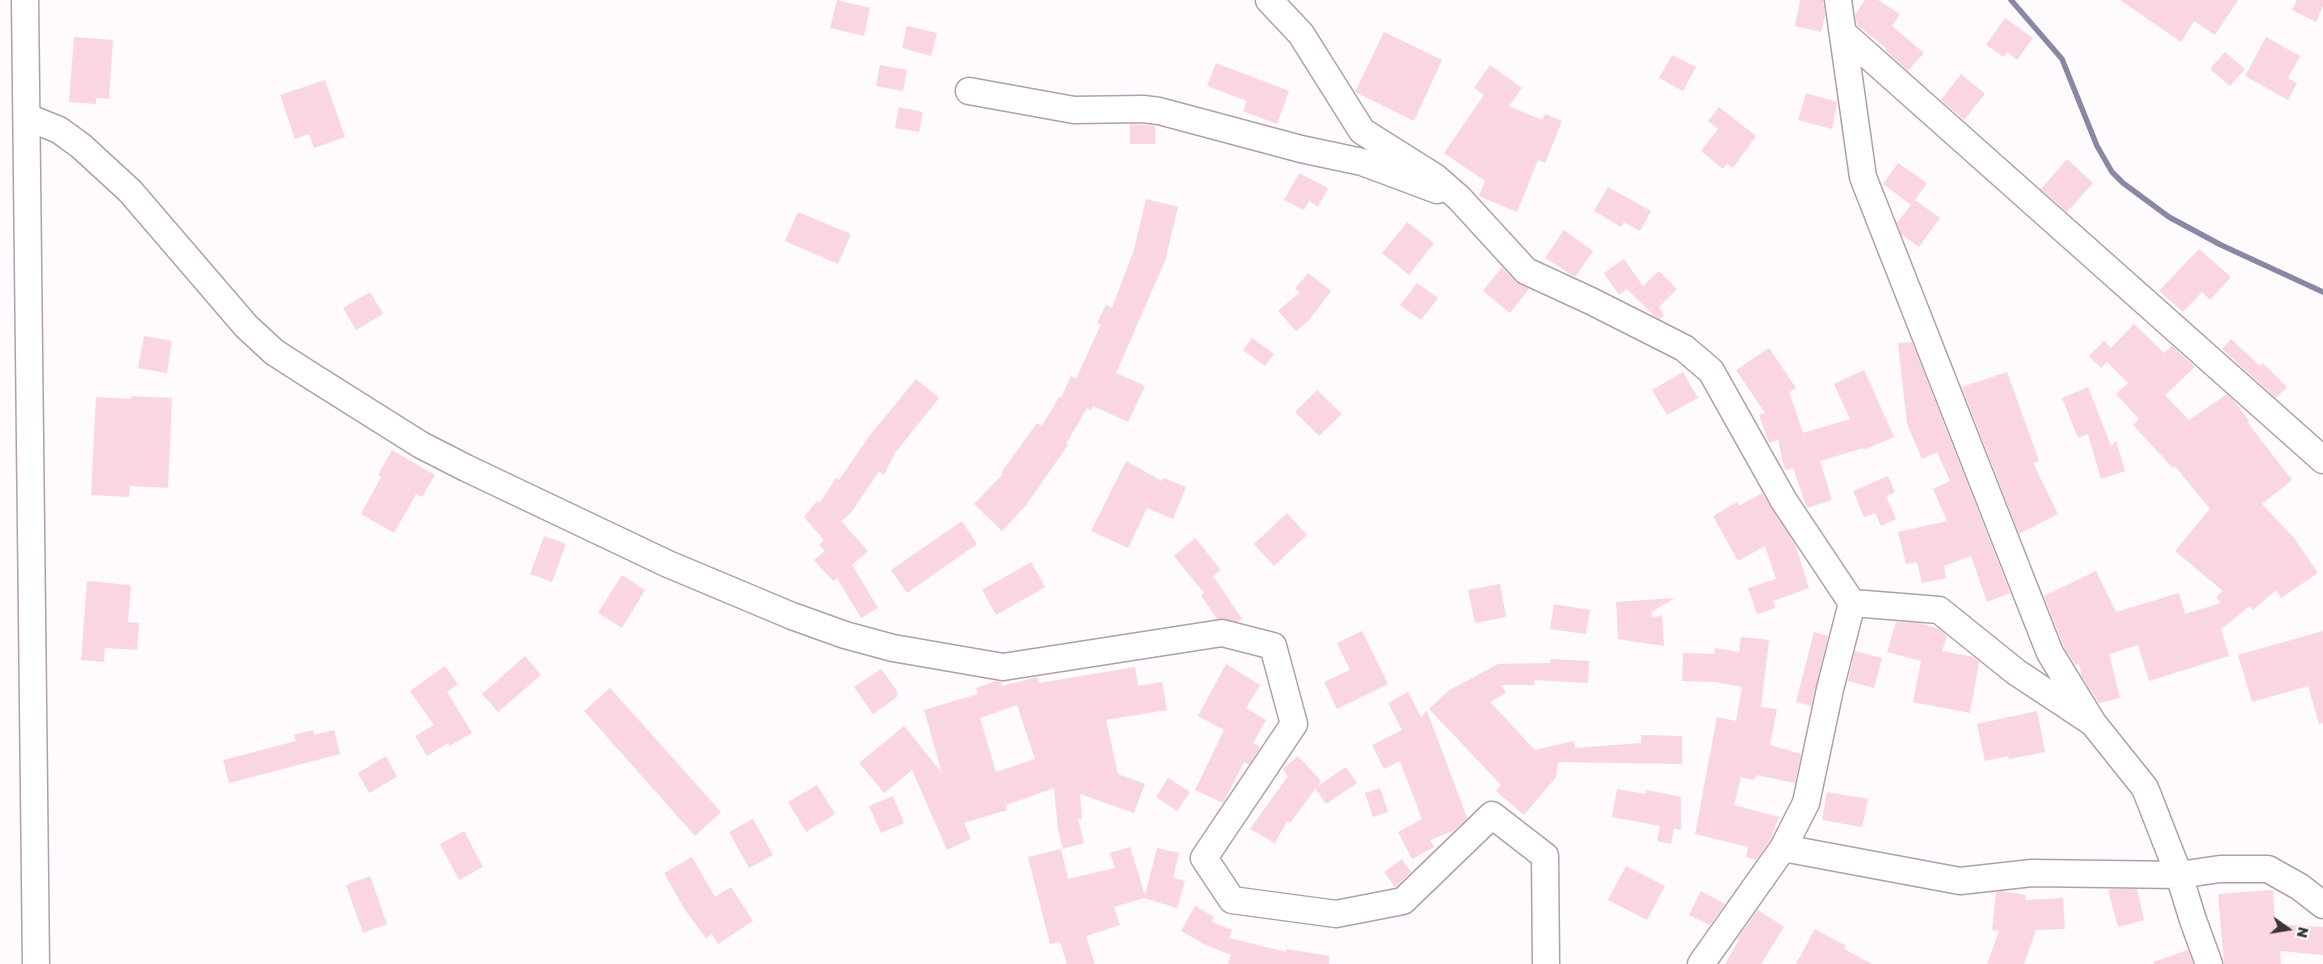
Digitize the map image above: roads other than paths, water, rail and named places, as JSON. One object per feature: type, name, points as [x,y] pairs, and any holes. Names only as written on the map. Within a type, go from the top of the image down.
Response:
[{"type":"street","points":[[25,0],[36,964]]},
{"type":"street","points":[[1269,0],[1301,34],[1362,131],[1435,177],[1459,198],[1526,271],[1684,348],[1711,371],[1784,500],[1852,603],[1830,689],[1806,803],[1783,848],[1701,964]]},
{"type":"street","points":[[1838,0],[1863,177],[2050,653],[2093,723],[2145,788],[2179,875],[2209,964]]},
{"type":"street","points":[[1844,34],[2323,460]]},
{"type":"street","points":[[969,91],[1074,110],[1143,109],[1159,112],[1301,149],[1362,162],[1459,198]]},
{"type":"street","points":[[27,117],[59,130],[81,146],[130,191],[246,326],[274,352],[421,445],[668,564],[765,605],[845,635],[893,648],[1003,667],[1222,633],[1273,646],[1294,724],[1204,858],[1232,900],[1336,914],[1403,901],[1492,815],[1544,856],[1546,964]]},
{"type":"street","points":[[1852,603],[1939,610],[2016,672],[2093,723]]},
{"type":"street","points":[[1783,848],[1960,881],[2032,873],[2179,875],[2220,868],[2268,869],[2300,887],[2323,904]]},
{"type":"waterway","points":[[2011,0],[2062,59],[2097,146],[2112,172],[2123,183],[2169,217],[2221,245],[2323,292]]}]
